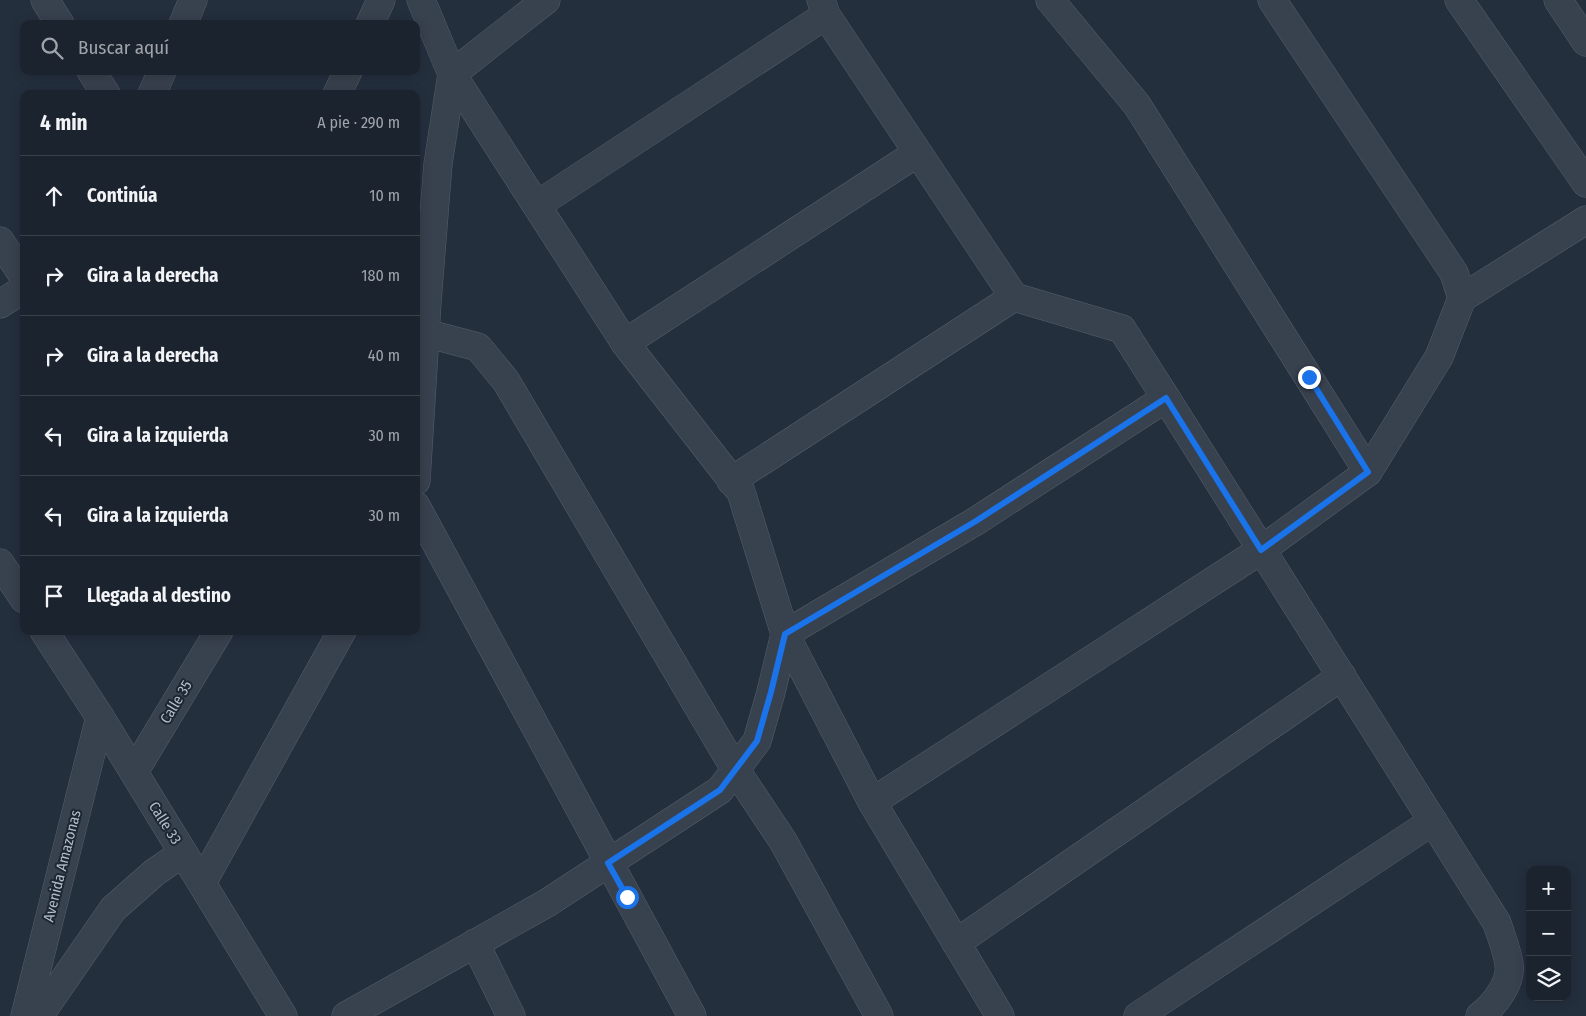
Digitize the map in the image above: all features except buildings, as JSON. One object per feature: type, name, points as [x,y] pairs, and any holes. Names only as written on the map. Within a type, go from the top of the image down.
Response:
[{"type":"street","points":[[45,0],[58,20]]},
{"type":"street","points":[[185,20],[193,0]]},
{"type":"street","points":[[372,20],[381,0]]},
{"type":"street","points":[[421,0],[452,74],[625,343],[741,492],[785,634],[872,802],[1000,1016]]},
{"type":"street","points":[[420,416],[438,164],[452,74],[546,0]]},
{"type":"street","points":[[1050,0],[1137,105],[1368,472]]},
{"type":"street","points":[[1272,0],[1454,273],[1462,298]]},
{"type":"street","points":[[1459,0],[1586,183]]},
{"type":"street","points":[[1558,0],[1586,42]]},
{"type":"street","points":[[537,205],[824,8],[917,153],[1014,297],[1122,329],[1497,923],[1509,964],[1507,980],[1498,997],[1480,1016]]},
{"type":"street","points":[[94,75],[103,90]]},
{"type":"street","points":[[154,90],[160,75]]},
{"type":"street","points":[[340,90],[346,75]]},
{"type":"street","points":[[625,343],[917,153]]},
{"type":"street","points":[[872,802],[1261,550],[1368,472],[1439,357],[1462,298],[1586,220]]},
{"type":"street","points":[[0,241],[20,271]]},
{"type":"street","points":[[0,304],[20,292]]},
{"type":"street","points":[[731,481],[1014,297]]},
{"type":"street","points":[[425,334],[478,347],[506,381],[735,769],[783,841],[879,1016]]},
{"type":"street","points":[[346,1016],[547,903],[720,790],[757,741],[785,634],[976,521],[1166,398]]},
{"type":"street","points":[[420,513],[692,1016]]},
{"type":"street","points":[[0,563],[20,593]]},
{"type":"street","name":"Calle 33","points":[[47,635],[100,717],[283,1016]]},
{"type":"street","name":"Calle 35","points":[[134,772],[217,635]]},
{"type":"street","points":[[202,883],[340,635]]},
{"type":"street","points":[[956,943],[1342,676]]},
{"type":"street","name":"Avenida Amazonas","points":[[25,1016],[100,717]]},
{"type":"street","points":[[1138,1016],[1433,821]]},
{"type":"street","points":[[39,1016],[114,909],[155,872],[184,853]]},
{"type":"street","points":[[475,943],[511,1016]]},
{"type":"route","points":[[627,897],[608,863],[720,790],[757,741],[785,634],[976,521],[1166,398],[1261,550],[1368,472],[1309,377]]}]
